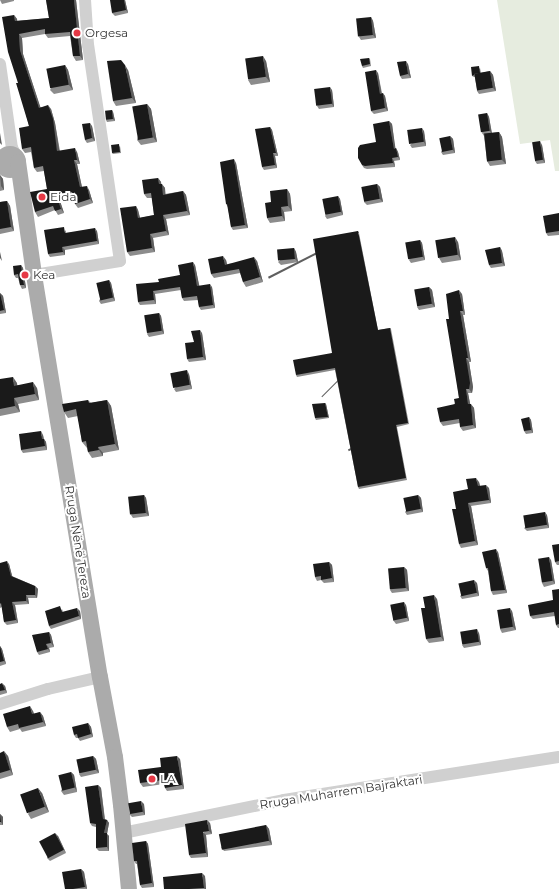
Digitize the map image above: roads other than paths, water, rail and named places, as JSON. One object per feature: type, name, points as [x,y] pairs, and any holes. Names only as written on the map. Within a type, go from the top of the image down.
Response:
[{"type":"main road","name":"Rruga Nënë Tereza","points":[[8,160],[23,196],[34,275],[100,677],[115,757],[129,889]]},
{"type":"street","points":[[34,275],[120,261],[88,45],[85,0]]},
{"type":"street","points":[[0,64],[8,160]]},
{"type":"street","points":[[0,704],[48,689],[100,677]]},
{"type":"street","name":"Rruga Muharrem Bajraktari","points":[[123,833],[284,800],[559,757]]},
{"type":"place","name":"Orgesa","points":[[77,33]]},
{"type":"place","name":"Eida","points":[[42,197]]},
{"type":"place","name":"Kea","points":[[25,275]]},
{"type":"place","name":"LA","points":[[152,779]]}]
